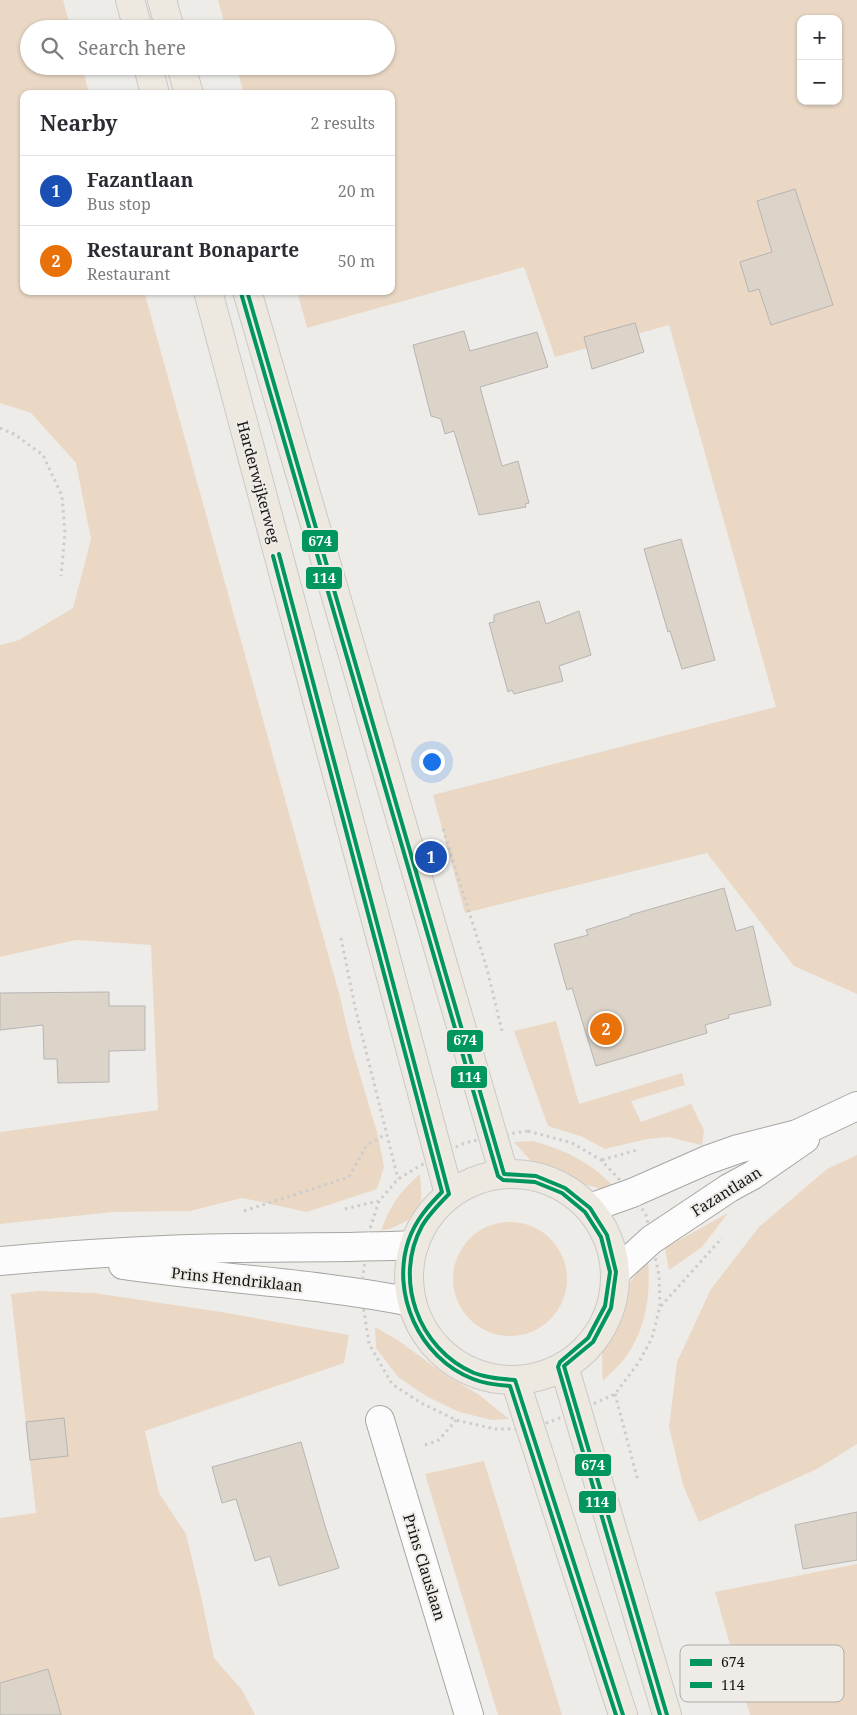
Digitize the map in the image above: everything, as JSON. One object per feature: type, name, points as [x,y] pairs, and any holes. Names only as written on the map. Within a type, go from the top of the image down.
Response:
[{"type":"main road","points":[[130,0],[136,20]]},
{"type":"main road","points":[[162,0],[168,20]]},
{"type":"main road","points":[[150,75],[154,90]]},
{"type":"main road","points":[[184,75],[188,90]]},
{"type":"main road","name":"Harderwijkerweg","points":[[209,295],[449,1194]]},
{"type":"main road","points":[[248,295],[504,1174]]},
{"type":"main road","points":[[504,1174],[536,1176],[565,1188],[590,1208],[607,1235],[616,1272],[611,1308],[593,1342],[564,1366],[541,1376],[515,1380],[480,1375],[449,1359],[426,1334],[412,1302],[409,1283],[414,1245],[422,1226],[434,1209],[449,1194],[475,1181],[504,1174]]},
{"type":"main road","points":[[564,1366],[667,1715]]},
{"type":"main road","points":[[515,1380],[623,1715]]},
{"type":"street","name":"Fazantlaan","points":[[590,1208],[632,1193],[707,1160],[797,1134],[848,1110]]},
{"type":"street","name":"Fazantlaan","points":[[616,1272],[651,1240],[729,1188],[754,1175],[848,1110]]},
{"type":"street","name":"Prins Hendriklaan","points":[[0,1262],[62,1255],[234,1248],[414,1245]]},
{"type":"street","name":"Prins Hendriklaan","points":[[62,1255],[178,1273],[361,1292],[412,1302]]},
{"type":"street","name":"Prins Clauslaan","points":[[380,1420],[469,1715]]},
{"type":"path","points":[[0,428],[14,434],[43,455],[62,496],[65,533],[61,576]]},
{"type":"path","points":[[398,1179],[379,1201],[368,1235],[361,1292],[369,1344],[392,1384],[420,1403],[456,1420],[495,1428],[531,1428],[578,1411],[616,1394],[639,1362],[652,1338],[660,1306],[661,1289],[659,1275],[646,1215],[632,1193],[601,1160],[572,1143],[528,1131]]},
{"type":"path","points":[[239,1212],[349,1177],[366,1146],[386,1134]]},
{"type":"shaded area","points":[[0,0],[63,0],[69,20],[20,20],[20,75],[84,75],[88,90],[20,90],[20,295],[145,295],[340,997],[352,1048],[378,1136],[384,1167],[377,1189],[307,1212],[242,1198],[190,1211],[113,1212],[0,1224],[0,1132],[158,1110],[151,945],[76,940],[0,957],[0,645],[19,640],[73,608],[91,539],[76,463],[31,413],[0,403]]},
{"type":"shaded area","points":[[218,0],[857,0],[857,994],[794,966],[707,853],[465,913],[433,795],[776,707],[669,325],[555,357],[524,267],[307,328],[298,295],[395,295],[395,90],[243,90],[239,75],[395,75],[395,20],[224,20]]},
{"type":"shaded area","points":[[556,1021],[579,1104],[682,1073],[685,1085],[631,1101],[641,1122],[691,1104],[704,1130],[702,1145],[668,1137],[647,1139],[605,1149],[583,1137],[548,1126],[514,1031]]},
{"type":"shaded area","points":[[533,1141],[556,1148],[576,1158],[595,1170],[613,1186],[601,1189],[551,1175],[532,1162],[514,1142]]},
{"type":"shaded area","points":[[857,1155],[857,1444],[817,1469],[699,1522],[683,1485],[669,1427],[677,1362],[711,1289],[759,1227],[827,1169]]},
{"type":"shaded area","points":[[420,1174],[421,1197],[418,1210],[408,1220],[391,1228],[381,1230],[397,1199]]},
{"type":"shaded area","points":[[728,1213],[702,1247],[669,1270],[665,1248]]},
{"type":"shaded area","points":[[510,1222],[532,1226],[550,1239],[563,1257],[567,1279],[563,1301],[550,1319],[532,1332],[510,1336],[488,1332],[470,1319],[457,1301],[453,1279],[457,1257],[470,1239],[488,1226]]},
{"type":"shaded area","points":[[648,1261],[648,1299],[638,1336],[625,1358],[603,1381],[602,1354],[605,1338],[629,1286],[636,1274]]},
{"type":"shaded area","points":[[39,1291],[94,1293],[221,1312],[349,1335],[344,1363],[145,1431],[159,1493],[186,1534],[214,1658],[242,1690],[255,1715],[0,1715],[0,1518],[36,1513],[11,1294]]},
{"type":"shaded area","points":[[375,1327],[399,1341],[447,1376],[478,1394],[509,1419],[492,1420],[459,1412],[426,1396],[398,1377],[376,1348]]},
{"type":"shaded area","points":[[484,1461],[562,1715],[498,1715],[425,1474]]},
{"type":"shaded area","points":[[857,1564],[857,1715],[750,1715],[746,1702],[844,1702],[844,1645],[730,1645],[715,1592]]},
{"type":"building","points":[[795,189],[833,305],[771,325],[759,289],[749,292],[740,262],[772,252],[757,201]]},
{"type":"building","points":[[635,323],[644,352],[592,369],[584,337]]},
{"type":"building","points":[[464,331],[470,351],[537,332],[548,367],[480,387],[502,466],[518,461],[529,503],[525,504],[526,507],[479,515],[454,431],[445,434],[441,419],[431,416],[413,345]]},
{"type":"building","points":[[681,539],[715,660],[682,669],[670,631],[668,632],[644,549]]},
{"type":"building","points":[[539,601],[546,624],[579,611],[591,655],[559,666],[563,681],[514,694],[512,690],[508,692],[489,623],[494,622],[494,615]]},
{"type":"building","points":[[724,888],[736,931],[753,926],[771,1005],[728,1015],[729,1018],[705,1025],[707,1033],[596,1066],[572,988],[567,990],[554,944],[588,935],[586,930],[630,915]]},
{"type":"building","points":[[109,992],[109,1006],[145,1006],[145,1050],[109,1051],[109,1082],[58,1083],[57,1059],[44,1059],[43,1025],[0,1030],[0,993]]},
{"type":"building","points":[[64,1418],[68,1456],[30,1460],[26,1422]]},
{"type":"building","points":[[301,1442],[339,1568],[279,1586],[270,1556],[255,1561],[236,1499],[222,1503],[212,1467]]},
{"type":"building","points":[[857,1512],[857,1560],[803,1569],[795,1525]]},
{"type":"building","points":[[48,1669],[61,1715],[0,1715],[0,1683]]},
{"type":"transit line","name":"114","points":[[242,295],[498,1176],[503,1180],[535,1182],[562,1193],[585,1212],[601,1237],[610,1272],[605,1306],[588,1338],[560,1362],[558,1367],[660,1715]]},
{"type":"transit line","name":"674","points":[[248,295],[504,1174],[536,1176],[565,1188],[590,1208],[607,1235],[616,1272],[611,1308],[593,1342],[564,1366],[667,1715]]},
{"type":"transit line","name":"674","points":[[279,554],[449,1194],[434,1209],[422,1226],[414,1247],[410,1268],[411,1289],[416,1310],[425,1330],[438,1347],[454,1362],[479,1375],[515,1380],[623,1715]]},
{"type":"transit line","name":"114","points":[[273,556],[442,1192],[423,1214],[409,1239],[404,1260],[403,1281],[407,1301],[414,1321],[424,1340],[438,1356],[454,1369],[473,1379],[496,1385],[510,1386],[616,1715]]},
{"type":"place","name":"Fazantlaan","points":[[431,857]]},
{"type":"place","name":"Restaurant Bonaparte","points":[[606,1029]]}]
